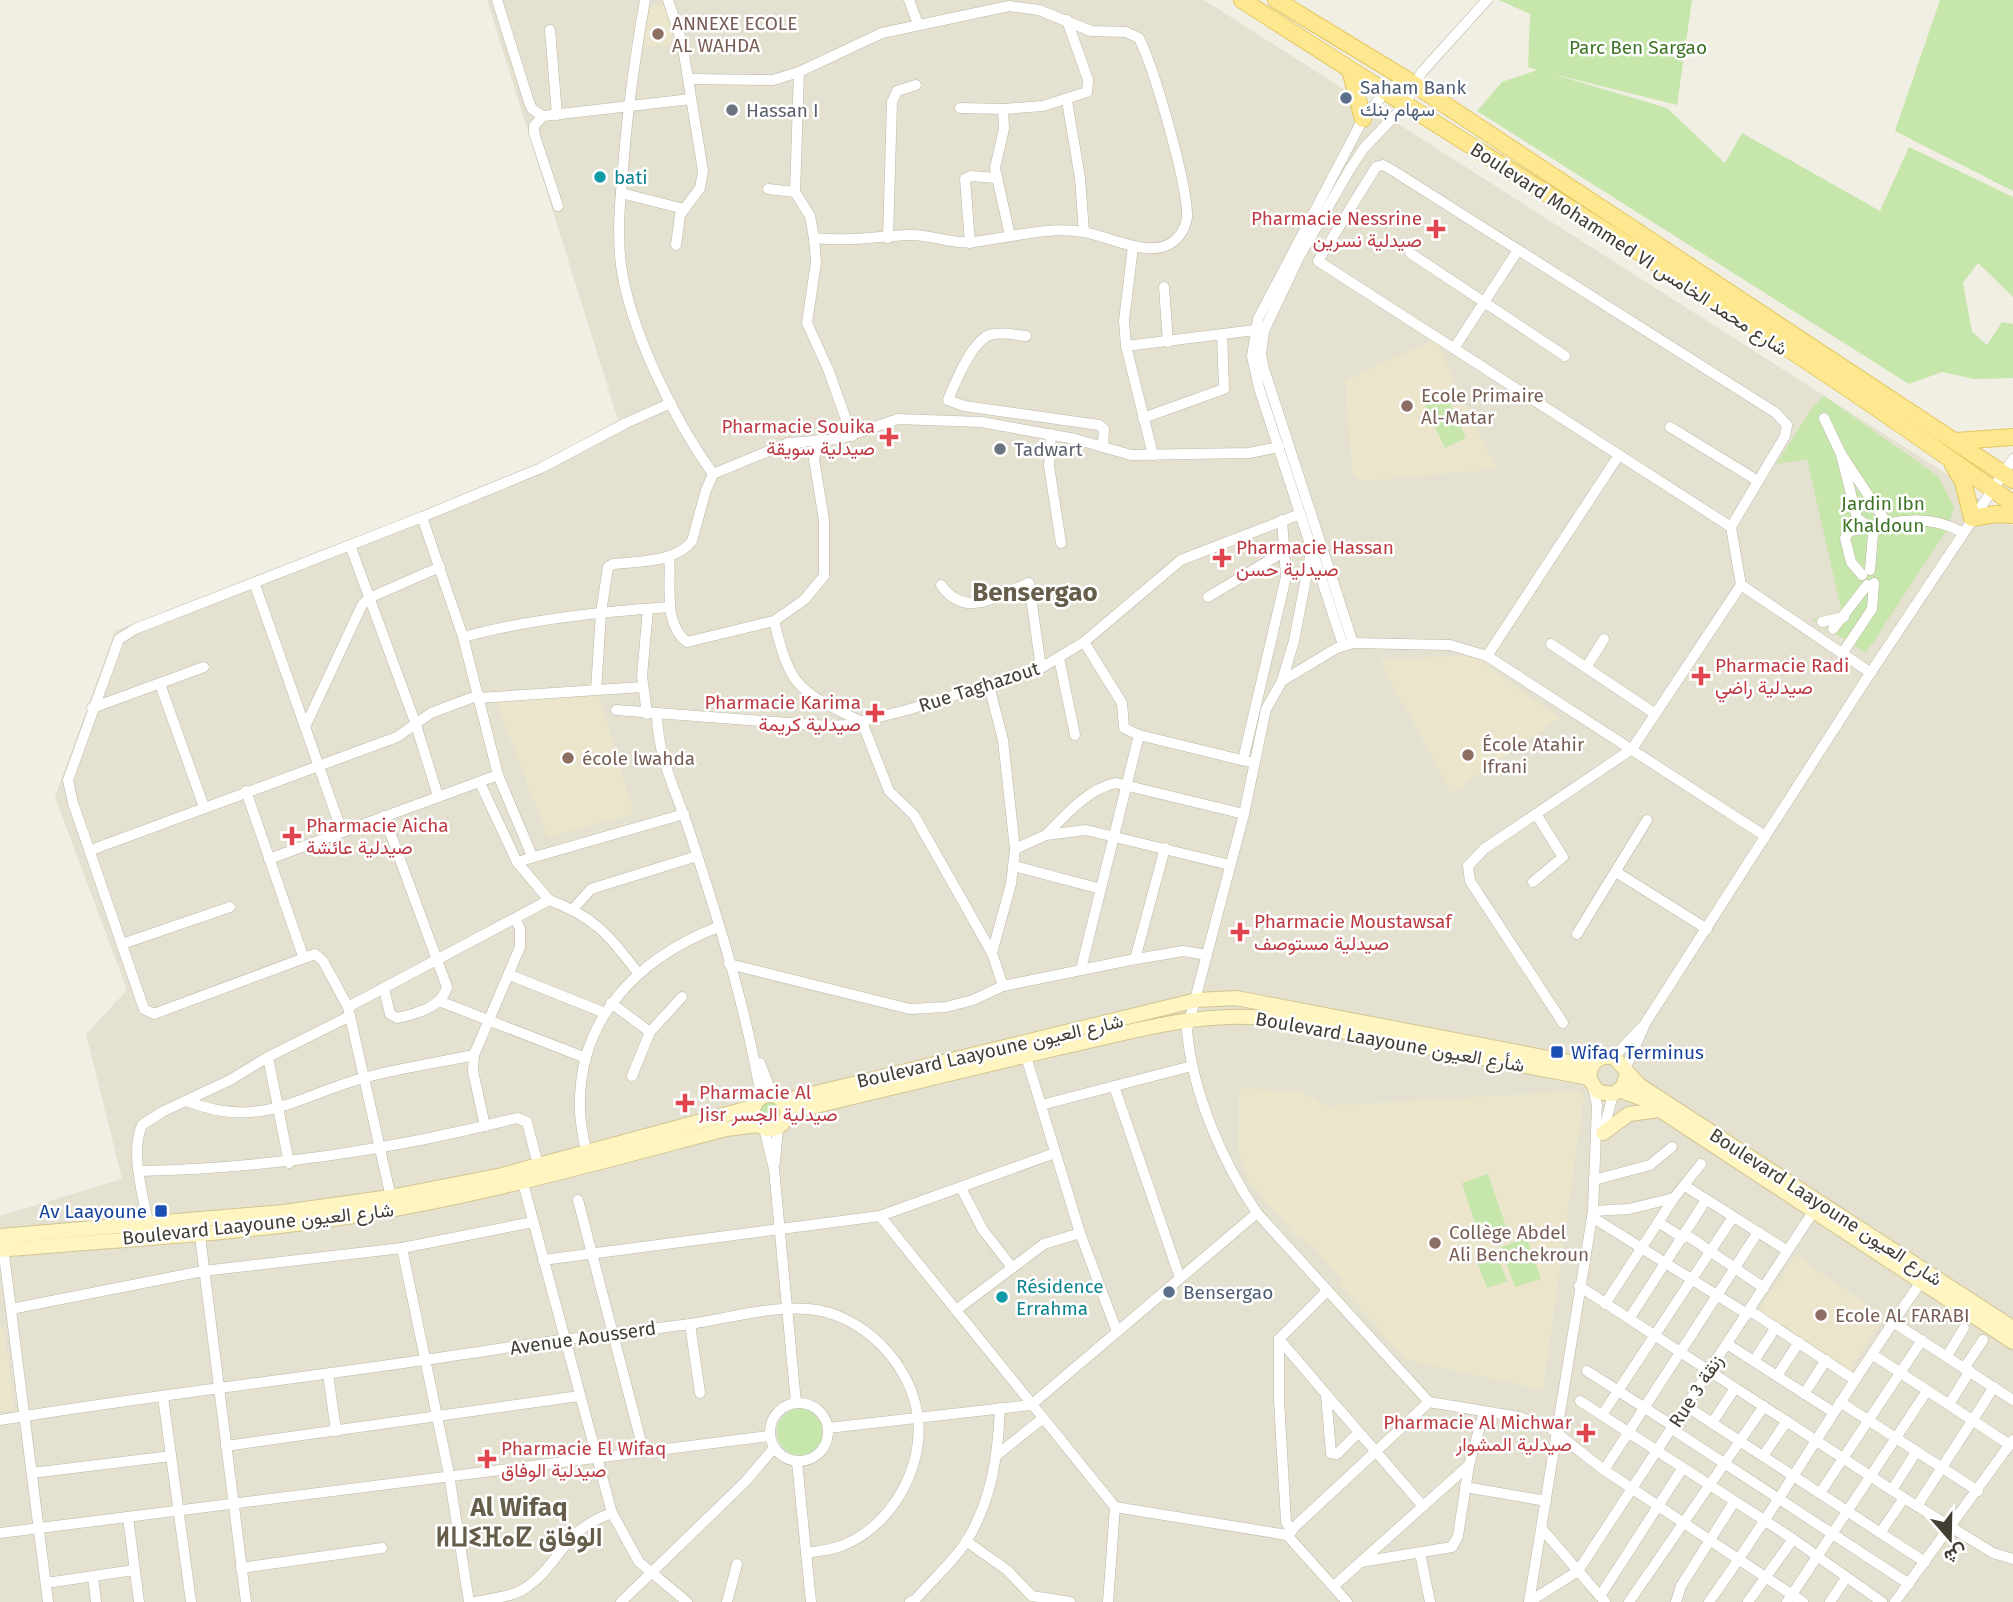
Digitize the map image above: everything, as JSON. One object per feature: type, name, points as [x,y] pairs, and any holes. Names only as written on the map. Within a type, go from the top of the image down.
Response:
[{"type":"main road","name":"Boulevard Mohammed VI شارع محمد الخامس","points":[[1242,0],[1605,230],[1948,457],[2013,504]]},
{"type":"main road","name":"Boulevard Mohammed VI شارع محمد الخامس","points":[[1276,0],[1413,79],[1954,441],[2010,471]]},
{"type":"main road","points":[[1349,70],[1363,119]]},
{"type":"main road","points":[[1954,441],[2013,437]]},
{"type":"main road","points":[[1948,457],[1963,481],[1972,518],[1996,514],[2013,515]]},
{"type":"street","points":[[498,0],[529,102],[532,109],[543,116],[691,99]]},
{"type":"street","points":[[645,0],[628,106],[620,247],[627,293],[671,403],[713,474]]},
{"type":"street","points":[[668,0],[678,25],[703,171],[700,188],[684,209],[676,245]]},
{"type":"street","points":[[909,0],[918,24]]},
{"type":"street","points":[[1348,644],[1311,548],[1254,368],[1255,330],[1295,244],[1363,119],[1385,92],[1413,79],[1487,0]]},
{"type":"street","points":[[689,79],[760,81],[799,72],[865,40],[918,24],[1009,6],[1039,10],[1091,31],[1126,33],[1139,38],[1168,130],[1186,203],[1185,226],[1170,244],[1153,248],[1133,246],[1084,232],[1054,231],[970,243],[909,235],[855,241],[814,238]]},
{"type":"street","points":[[960,108],[1003,109],[1067,101],[1081,96],[1089,86],[1067,20]]},
{"type":"street","points":[[550,30],[557,115]]},
{"type":"street","points":[[799,72],[795,192],[810,215],[816,262],[807,323],[828,369],[852,436]]},
{"type":"street","points":[[1348,644],[1261,355],[1264,331],[1302,252],[1364,148],[1405,105],[1413,79]]},
{"type":"street","points":[[888,238],[892,102],[897,91],[916,85]]},
{"type":"street","points":[[1067,101],[1080,178],[1084,232]]},
{"type":"street","points":[[1003,109],[1004,129],[996,157],[996,178],[1010,236]]},
{"type":"street","points":[[543,116],[534,126],[534,132],[558,206]]},
{"type":"street","points":[[1318,261],[1376,167],[1383,164],[1784,419],[1787,432],[1731,527],[1741,585],[1632,749],[1484,849],[1468,866],[1467,873],[1563,1023]]},
{"type":"street","points":[[970,243],[965,179],[971,176],[996,178]]},
{"type":"street","points":[[768,189],[795,192]]},
{"type":"street","points":[[621,193],[684,209]]},
{"type":"street","points":[[1133,246],[1124,321],[1126,346],[1153,455]]},
{"type":"street","points":[[1455,347],[1518,250]]},
{"type":"street","points":[[1302,252],[1455,347],[1731,527]]},
{"type":"street","points":[[1410,253],[1565,356]]},
{"type":"street","points":[[1164,287],[1168,342]]},
{"type":"street","points":[[1126,346],[1255,330]]},
{"type":"street","points":[[944,419],[948,400],[963,368],[981,340],[994,334],[1026,336]]},
{"type":"street","points":[[1143,418],[1224,389],[1222,334]]},
{"type":"street","points":[[948,400],[964,406],[1099,425],[1104,429],[1103,447]]},
{"type":"street","points":[[392,1203],[349,1012],[323,961],[315,954],[303,956],[154,1014],[144,1009],[68,780],[92,708],[119,639],[135,629],[255,585],[541,468],[626,423],[671,403]]},
{"type":"street","points":[[1824,418],[1841,454],[1886,522]]},
{"type":"street","points":[[596,690],[601,613],[610,566],[669,557],[692,541],[713,474],[773,448],[852,436],[898,419],[944,419],[1051,434],[1131,455],[1249,453],[1279,447]]},
{"type":"street","points":[[1670,427],[1758,481]]},
{"type":"street","points":[[1051,434],[1049,466],[1061,543]]},
{"type":"street","points":[[669,557],[669,607],[680,635],[687,642],[774,621],[804,600],[824,576],[824,520],[814,459],[818,440]]},
{"type":"street","points":[[1841,454],[1857,518],[1869,527],[1874,542],[1866,573]]},
{"type":"street","points":[[1488,656],[1619,455]]},
{"type":"street","points":[[1614,1057],[1646,1022],[1962,532],[2010,471]]},
{"type":"street","name":"Rue Taghazout","points":[[616,710],[804,726],[862,722],[1041,668],[1084,642],[1181,560],[1300,514]]},
{"type":"street","points":[[422,517],[463,637],[498,775],[532,856]]},
{"type":"street","points":[[1833,629],[1871,584],[1875,574],[1866,573],[1847,553],[1845,538],[1857,518]]},
{"type":"street","points":[[1243,760],[1286,577],[1282,520]]},
{"type":"street","points":[[1847,532],[1886,522],[1930,520],[1962,532]]},
{"type":"street","points":[[350,545],[415,722],[438,796]]},
{"type":"street","points":[[1311,548],[1294,641],[1282,681],[1266,709],[1244,814],[1187,1030],[1192,1066],[1227,1164],[1257,1213],[1429,1402],[1538,1422],[1632,1489],[1741,1558],[1790,1598],[1803,1602]]},
{"type":"street","points":[[1208,597],[1285,551]]},
{"type":"street","points":[[305,727],[355,618],[369,598],[440,567]]},
{"type":"street","points":[[941,585],[954,600],[963,605],[978,603],[1029,583],[1041,668]]},
{"type":"street","points":[[1842,654],[1872,610],[1871,584]]},
{"type":"street","points":[[255,585],[342,832]]},
{"type":"street","points":[[1741,585],[1871,673]]},
{"type":"street","points":[[463,637],[506,626],[669,607]]},
{"type":"street","points":[[648,609],[642,687],[667,774],[684,814],[771,1102],[767,1126],[774,1169],[785,1310],[796,1403]]},
{"type":"street","points":[[1822,622],[1845,617]]},
{"type":"street","points":[[774,621],[793,680],[818,700],[862,722],[889,791],[914,815],[992,953],[1003,986]]},
{"type":"street","points":[[1587,666],[1604,639]]},
{"type":"street","points":[[1084,642],[1122,703],[1124,728],[1139,735],[1254,762]]},
{"type":"street","points":[[1282,681],[1348,644],[1450,645],[1488,656],[1765,836]]},
{"type":"street","points":[[1551,644],[1654,713]]},
{"type":"street","points":[[1059,658],[1075,735]]},
{"type":"street","points":[[92,708],[204,667]]},
{"type":"street","points":[[160,684],[204,807]]},
{"type":"street","points":[[989,685],[1003,740],[1015,849],[1014,866],[992,953]]},
{"type":"street","points":[[91,850],[397,737],[415,722],[479,697],[642,687]]},
{"type":"street","points":[[1082,969],[1139,735]]},
{"type":"street","points":[[270,859],[498,775]]},
{"type":"street","points":[[480,783],[517,862],[549,900],[573,909],[594,922],[638,973]]},
{"type":"street","points":[[1046,835],[1064,816],[1106,785],[1127,783],[1244,814]]},
{"type":"street","points":[[246,792],[303,956]]},
{"type":"street","points":[[517,862],[684,814]]},
{"type":"street","points":[[1533,882],[1563,857],[1536,814]]},
{"type":"street","points":[[384,816],[447,987],[439,1001],[397,1018],[390,1014],[384,989]]},
{"type":"street","points":[[1577,934],[1647,820]]},
{"type":"street","points":[[1015,849],[1046,835],[1073,829],[1114,836],[1230,865]]},
{"type":"street","points":[[1136,959],[1165,848]]},
{"type":"street","points":[[573,909],[591,889],[697,856]]},
{"type":"street","points":[[1014,866],[1101,889]]},
{"type":"street","points":[[1616,872],[1707,929]]},
{"type":"street","points":[[148,1223],[140,1171],[139,1145],[142,1125],[549,900]]},
{"type":"street","points":[[122,944],[230,907]]},
{"type":"street","points":[[485,1126],[473,1071],[474,1055],[520,947],[520,929],[516,920]]},
{"type":"street","points":[[586,1153],[580,1111],[586,1058],[605,1013],[638,973],[665,951],[718,927]]},
{"type":"street","points":[[729,964],[910,1009],[960,1004],[1003,986],[1136,959],[1183,951],[1207,955]]},
{"type":"street","points":[[510,975],[605,1013]]},
{"type":"street","points":[[632,1076],[650,1032],[682,997]]},
{"type":"street","name":"Boulevard Laayoune شأرع العيون","points":[[1197,1000],[1236,998],[1569,1062],[1591,1076]]},
{"type":"street","name":"Boulevard Laayoune شارع العيون","points":[[1024,1050],[1197,1000]]},
{"type":"street","points":[[439,1001],[586,1058]]},
{"type":"street","points":[[611,1003],[650,1032]]},
{"type":"street","name":"Boulevard Laayoune شأرع العيون","points":[[1191,1020],[1211,1016],[1253,1016],[1591,1076]]},
{"type":"street","name":"Boulevard Laayoune شارع العيون","points":[[392,1203],[771,1102],[1024,1050],[1191,1020]]},
{"type":"street","points":[[1596,1150],[1616,1092],[1626,1083],[1627,1070],[1646,1022]]},
{"type":"street","points":[[1024,1050],[1080,1233],[1117,1332]]},
{"type":"street","points":[[187,1101],[228,1114],[280,1110],[365,1077],[474,1055]]},
{"type":"street","points":[[268,1057],[289,1163]]},
{"type":"street","points":[[1529,1602],[1593,1214],[1597,1105],[1591,1076],[1600,1057],[1614,1057],[1627,1070]]},
{"type":"street","points":[[1041,1105],[1192,1066]]},
{"type":"street","name":"Boulevard Laayoune شارع العيون","points":[[1627,1070],[1639,1085],[2013,1328]]},
{"type":"street","points":[[1591,1076],[1598,1092],[1616,1092]]},
{"type":"street","points":[[1114,1086],[1181,1278]]},
{"type":"street","name":"Boulevard Laayoune شارع العيون","points":[[1616,1092],[1637,1096],[2013,1342]]},
{"type":"street","points":[[767,1126],[753,1117],[771,1102]]},
{"type":"street","points":[[1603,1133],[1629,1114],[1659,1110]]},
{"type":"street","points":[[140,1171],[289,1163],[381,1149],[522,1118],[527,1122],[538,1165]]},
{"type":"street","name":"Boulevard Laayoune شارع العيون","points":[[1,1242],[198,1226],[307,1210],[392,1203],[523,1183],[726,1129],[767,1126]]},
{"type":"street","points":[[1594,1180],[1650,1165],[1672,1147]]},
{"type":"street","points":[[543,1260],[778,1227],[880,1216],[1055,1153]]},
{"type":"street","points":[[1605,1304],[1674,1198],[1701,1164]]},
{"type":"street","points":[[523,1183],[612,1513],[630,1550],[650,1573],[687,1602]]},
{"type":"street","points":[[1685,1186],[1786,1250]]},
{"type":"street","points":[[961,1188],[982,1230],[1011,1266]]},
{"type":"street","points":[[1593,1214],[1674,1198]]},
{"type":"street","points":[[578,1200],[643,1449]]},
{"type":"street","points":[[1629,1319],[1706,1200]]},
{"type":"street","name":"Rue 3 زنقة","points":[[1578,1571],[1813,1212]]},
{"type":"street","points":[[828,1427],[1031,1405],[1257,1213]]},
{"type":"street","points":[[1593,1214],[1716,1295],[1776,1327],[1855,1380]]},
{"type":"street","points":[[880,1216],[1115,1507],[1289,1533]]},
{"type":"street","points":[[1602,1415],[1733,1217]]},
{"type":"street","points":[[11,1309],[203,1271],[402,1248],[533,1222]]},
{"type":"street","points":[[1658,1222],[1764,1288]]},
{"type":"street","name":"Boulevard Laayoune شارع العيون","points":[[1,1242],[148,1223],[198,1226]]},
{"type":"street","points":[[198,1226],[246,1602]]},
{"type":"street","points":[[1604,1470],[1758,1232]]},
{"type":"street","points":[[956,1310],[1011,1266],[1044,1244],[1080,1233]]},
{"type":"street","points":[[1,1242],[11,1309],[5,1324],[32,1473],[48,1602]]},
{"type":"street","points":[[402,1248],[449,1474],[470,1602]]},
{"type":"street","points":[[1709,1602],[1765,1522],[1833,1412],[1921,1282]]},
{"type":"street","points":[[1579,1286],[1904,1498],[1993,1553],[2013,1559]]},
{"type":"street","points":[[1327,1291],[1279,1339],[1279,1400],[1286,1522],[1289,1533],[1347,1602]]},
{"type":"street","name":"Avenue Aousserd","points":[[0,1420],[614,1332],[810,1309],[834,1315],[858,1326],[882,1344],[898,1364],[918,1416],[918,1437],[913,1464],[894,1505],[858,1537],[840,1547],[806,1553]]},
{"type":"street","points":[[1893,1322],[2013,1400]]},
{"type":"street","points":[[691,1324],[700,1392]]},
{"type":"street","points":[[1754,1361],[1776,1327]]},
{"type":"street","points":[[1947,1356],[1964,1328]]},
{"type":"street","points":[[1279,1339],[1422,1505]]},
{"type":"street","points":[[1820,1493],[1922,1340]]},
{"type":"street","points":[[1949,1405],[1983,1340]]},
{"type":"street","points":[[1777,1376],[1799,1342]]},
{"type":"street","points":[[1727,1344],[1833,1412]]},
{"type":"street","points":[[1872,1354],[2012,1443],[1895,1602]]},
{"type":"street","points":[[1804,1394],[1826,1360]]},
{"type":"street","points":[[1587,1371],[1909,1584]]},
{"type":"street","points":[[328,1374],[336,1431]]},
{"type":"street","points":[[1712,1423],[1735,1388]]},
{"type":"street","points":[[1917,1506],[1994,1388]]},
{"type":"street","points":[[1790,1598],[1927,1391]]},
{"type":"street","points":[[1326,1394],[1331,1453],[1337,1454],[1358,1433]]},
{"type":"street","points":[[226,1446],[579,1396]]},
{"type":"street","points":[[163,1397],[191,1602]]},
{"type":"street","points":[[1580,1401],[1793,1539],[1882,1602]]},
{"type":"street","points":[[1289,1533],[1429,1402]]},
{"type":"street","points":[[1840,1402],[1978,1491]]},
{"type":"street","points":[[796,1403],[813,1407],[825,1419],[828,1427],[824,1448],[807,1461],[797,1462],[784,1458],[774,1448],[769,1436],[773,1418],[779,1410],[796,1403]]},
{"type":"street","points":[[1686,1406],[1925,1562]]},
{"type":"street","points":[[1629,1602],[1710,1486],[1738,1440],[1764,1406]]},
{"type":"street","points":[[915,1601],[966,1541],[983,1508],[998,1454],[1000,1408]]},
{"type":"street","points":[[1361,1562],[1445,1550],[1457,1542],[1469,1465],[1484,1412]]},
{"type":"street","points":[[998,1454],[1042,1419]]},
{"type":"street","points":[[1763,1456],[1787,1421]]},
{"type":"street","points":[[0,1533],[643,1449],[769,1436]]},
{"type":"street","points":[[621,1602],[746,1481],[774,1448]]},
{"type":"street","points":[[1892,1490],[1916,1452]]},
{"type":"street","points":[[32,1473],[172,1456]]},
{"type":"street","points":[[797,1462],[811,1602]]},
{"type":"street","points":[[1335,1586],[1469,1465]]},
{"type":"street","points":[[1542,1529],[1603,1599],[1682,1469]]},
{"type":"street","points":[[1465,1487],[1546,1501]]},
{"type":"street","points":[[1881,1533],[1904,1498]]},
{"type":"street","points":[[1676,1602],[1681,1586],[1734,1502]]},
{"type":"street","points":[[1108,1602],[1115,1507]]},
{"type":"street","points":[[475,1602],[527,1587],[570,1537],[597,1519],[612,1513]]},
{"type":"street","points":[[128,1517],[139,1602]]},
{"type":"street","points":[[1748,1602],[1793,1539]]},
{"type":"street","points":[[966,1541],[1007,1570],[1032,1596],[1070,1602]]},
{"type":"street","points":[[241,1568],[382,1548]]},
{"type":"street","points":[[1420,1553],[1430,1602]]},
{"type":"street","points":[[727,1602],[737,1564]]},
{"type":"street","points":[[46,1583],[134,1570]]},
{"type":"street","points":[[1529,1602],[1578,1571]]},
{"type":"street","points":[[93,1577],[96,1602]]},
{"type":"street","points":[[1830,1602],[1846,1578]]},
{"type":"shaded area","points":[[487,0],[1204,0],[1950,476],[2013,526],[2013,1602],[0,1602],[0,1216],[122,1179],[86,1034],[127,990],[55,797],[115,631],[533,468],[618,420]]},
{"type":"shaded area","name":"ANNEXE ECOLE AL WAHDA","points":[[663,3],[674,24],[670,45],[643,46],[648,8]]},
{"type":"shaded area","name":"Ecole Primaire Al-Matar","points":[[1435,339],[1496,469],[1365,481],[1359,479],[1352,472],[1345,381]]},
{"type":"shaded area","name":"École Atahir Ifrani","points":[[1471,655],[1560,718],[1452,793],[1379,660]]},
{"type":"shaded area","name":"école lwahda","points":[[598,692],[634,814],[548,837],[496,702]]},
{"type":"shaded area","name":"Collège Abdel Ali Benchekroun","points":[[1239,1089],[1300,1090],[1325,1106],[1578,1091],[1584,1096],[1543,1390],[1406,1360],[1339,1284],[1343,1280],[1312,1246],[1302,1238],[1299,1239],[1250,1183],[1238,1151]]},
{"type":"shaded area","name":"Ecole AL FARABI","points":[[1796,1255],[1885,1317],[1848,1372],[1757,1312]]},
{"type":"shaded area","points":[[4,1328],[14,1409],[0,1411],[0,1329]]},
{"type":"green space","name":"Parc Ben Sargao","points":[[1499,0],[1692,0],[1677,105],[1549,73],[1667,108],[1725,163],[1742,133],[1880,211],[1909,147],[2013,197],[2013,297],[1978,263],[1963,283],[1972,332],[1987,345],[2002,322],[2013,324],[2013,378],[1974,379],[1942,372],[1909,384],[1477,111],[1502,82],[1537,70],[1528,67],[1530,14]]},
{"type":"green space","points":[[1940,0],[2013,0],[2013,191],[1895,131]]},
{"type":"green space","points":[[1445,393],[1466,438],[1445,448],[1424,403]]},
{"type":"green space","name":"Jardin Ibn Khaldoun","points":[[1824,396],[1938,476],[1954,507],[1947,530],[1866,653],[1812,619],[1842,613],[1807,459],[1776,464],[1812,408]]},
{"type":"green space","points":[[771,1098],[781,1102],[785,1112],[781,1122],[771,1126],[761,1122],[757,1112],[761,1102]]},
{"type":"green space","points":[[1488,1174],[1508,1232],[1481,1241],[1462,1183]]},
{"type":"green space","points":[[1527,1238],[1541,1279],[1515,1287],[1501,1247]]},
{"type":"green space","points":[[1495,1249],[1507,1281],[1487,1288],[1475,1256]]},
{"type":"green space","points":[[800,1409],[817,1415],[823,1432],[817,1449],[800,1455],[783,1449],[777,1432],[783,1415]]},
{"type":"place","name":"ANNEXE ECOLE AL WAHDA","points":[[658,34]]},
{"type":"place","name":"Saham Bank سهام بنك","points":[[1346,98]]},
{"type":"place","name":"Hassan I","points":[[732,110]]},
{"type":"place","name":"bati","points":[[600,177]]},
{"type":"place","name":"Pharmacie Nessrine صيدلية نسرين","points":[[1436,229]]},
{"type":"place","name":"Ecole Primaire Al-Matar","points":[[1407,406]]},
{"type":"place","name":"Pharmacie Souika صيدلية سويقة","points":[[889,437]]},
{"type":"place","name":"Tadwart","points":[[1000,449]]},
{"type":"place","name":"Pharmacie Hassan صيدلية حسن","points":[[1222,558]]},
{"type":"place","name":"Pharmacie Radi صيدلية راضي","points":[[1701,676]]},
{"type":"place","name":"Pharmacie Karima صيدلية كريمة","points":[[875,713]]},
{"type":"place","name":"École Atahir Ifrani","points":[[1468,755]]},
{"type":"place","name":"école lwahda","points":[[568,758]]},
{"type":"place","name":"Pharmacie Aicha صيدلية عائشة","points":[[292,836]]},
{"type":"place","name":"Pharmacie Moustawsaf صيدلية مستوصف","points":[[1240,932]]},
{"type":"place","name":"Wifaq Terminus","points":[[1557,1052]]},
{"type":"place","name":"Pharmacie Al Jisr صيدلية الجسر","points":[[685,1103]]},
{"type":"place","name":"Av Laayoune","points":[[161,1211]]},
{"type":"place","name":"Collège Abdel Ali Benchekroun","points":[[1435,1243]]},
{"type":"place","name":"Bensergao","points":[[1169,1292]]},
{"type":"place","name":"Résidence Errahma","points":[[1002,1297]]},
{"type":"place","name":"Ecole AL FARABI","points":[[1821,1315]]},
{"type":"place","name":"Pharmacie Al Michwar صيدلية المشوار","points":[[1586,1433]]},
{"type":"place","name":"Pharmacie El Wifaq صيدلية الوفاق","points":[[487,1459]]},
{"type":"district","name":"Bensergao","points":[[1035,592]]},
{"type":"district","name":"Al Wifaq ⵍⵡⵉⴼⴰⵇ الوفاق","points":[[519,1522]]}]
